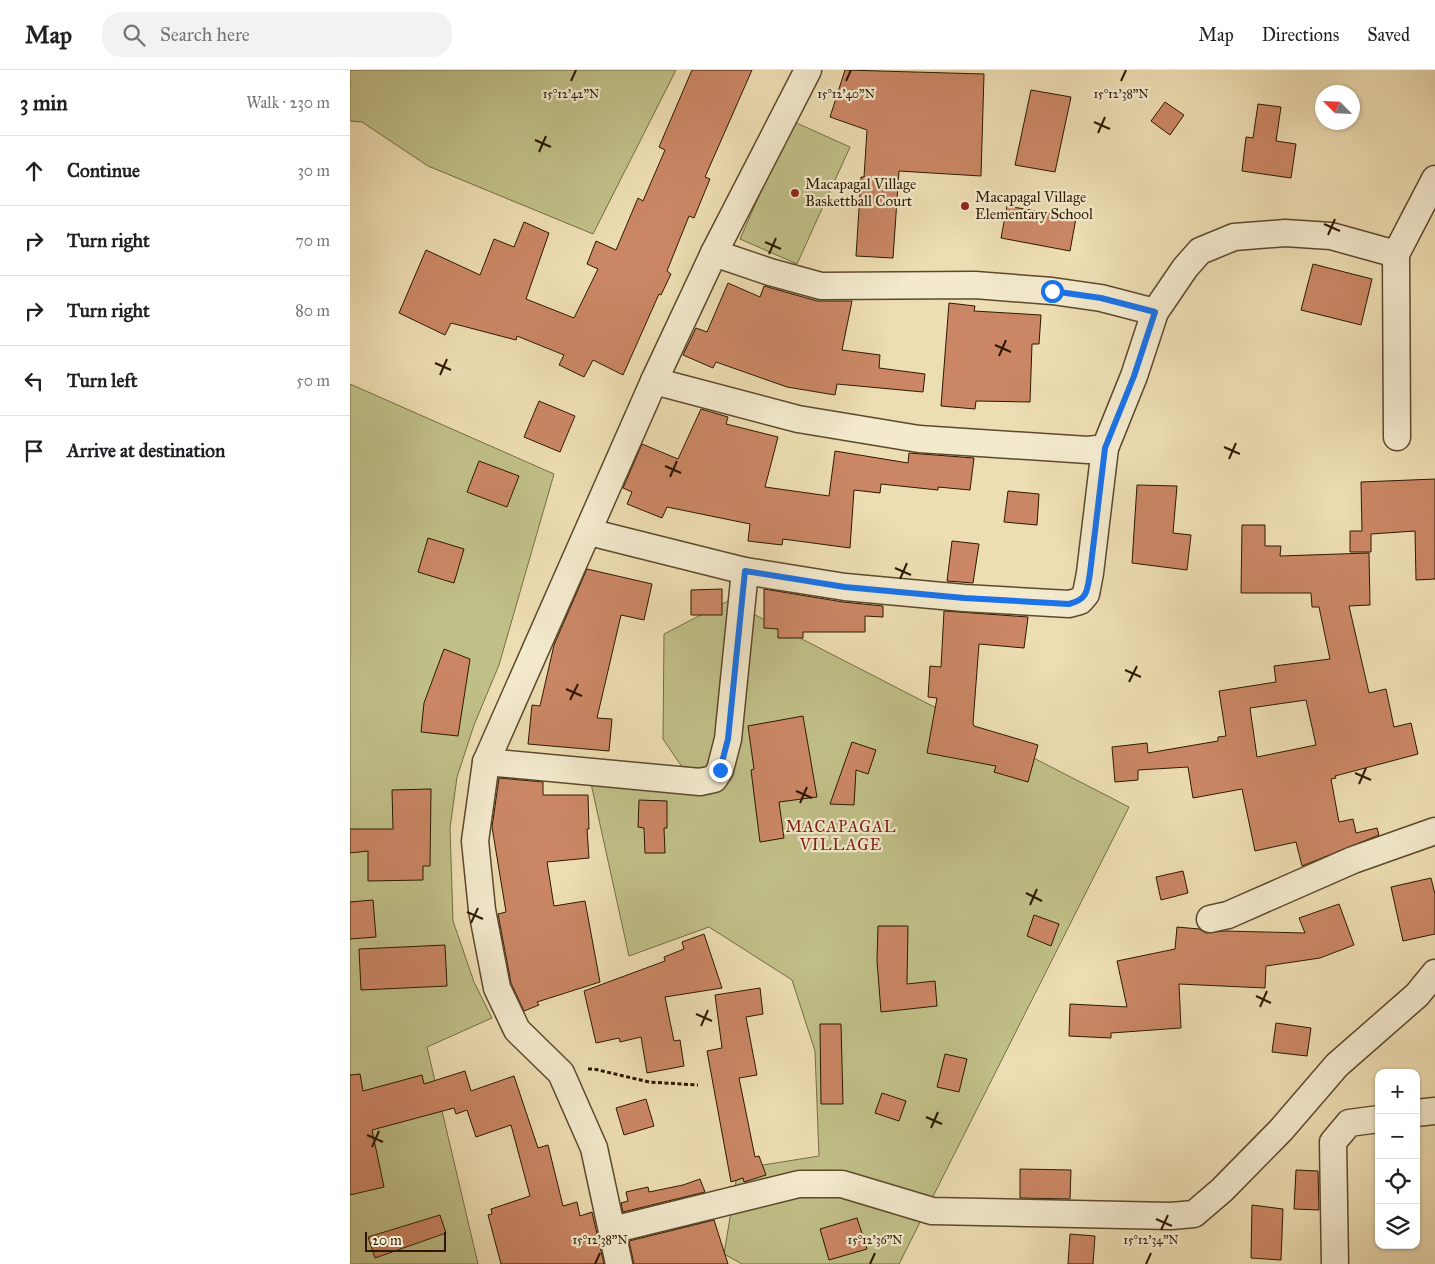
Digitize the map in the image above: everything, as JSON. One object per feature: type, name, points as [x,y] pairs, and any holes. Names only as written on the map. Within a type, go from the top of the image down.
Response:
[{"type":"street","points":[[619,1264],[594,1148],[561,1073],[517,1030],[497,988],[482,910],[475,841],[486,762],[654,381],[714,253],[808,70]]},
{"type":"street","points":[[1396,437],[1396,254],[1435,179]]},
{"type":"street","points":[[589,532],[745,571],[845,587],[964,598],[1069,604],[1080,601],[1086,594],[1090,573],[1105,448],[1134,376],[1155,312],[1185,268],[1200,251],[1234,237],[1284,233],[1331,236],[1396,254]]},
{"type":"street","points":[[714,253],[770,272],[821,286],[975,285],[1024,288],[1080,294],[1155,312]]},
{"type":"street","points":[[654,381],[798,419],[919,439],[1088,450],[1105,448]]},
{"type":"street","points":[[486,762],[700,782],[714,779],[720,770],[728,739],[745,571]]},
{"type":"street","points":[[1210,919],[1228,914],[1353,860],[1435,831]]},
{"type":"street","points":[[612,1230],[799,1184],[842,1184],[932,1211],[1009,1214],[1135,1213],[1171,1216],[1194,1214],[1222,1190],[1281,1130],[1337,1066],[1417,995],[1435,973]]},
{"type":"street","points":[[1420,1113],[1435,1111]]},
{"type":"street","points":[[1335,1264],[1333,1142],[1349,1123],[1375,1120]]},
{"type":"path","points":[[561,1073],[594,1068],[650,1082],[698,1085]]},
{"type":"shaded area","points":[[350,70],[676,70],[593,234],[428,166],[362,122],[350,121]]},
{"type":"shaded area","name":"Macapagal Village Baskettball Court","points":[[792,121],[850,147],[797,264],[740,239]]},
{"type":"shaded area","points":[[350,384],[554,474],[499,665],[474,725],[457,777],[450,828],[453,921],[474,982],[492,1018],[427,1047],[478,1264],[350,1264]]},
{"type":"shaded area","points":[[728,601],[1129,807],[899,1264],[742,1264],[724,1254],[738,1169],[819,1156],[815,1051],[792,980],[709,927],[629,956],[590,779],[697,789],[663,739],[664,634]]},
{"type":"building","points":[[692,70],[752,70],[705,177],[710,179],[694,218],[689,216],[667,271],[671,274],[661,295],[659,294],[623,375],[593,360],[584,377],[559,365],[564,355],[517,336],[516,340],[451,323],[445,335],[399,313],[426,250],[480,275],[494,239],[514,247],[524,222],[549,233],[526,299],[574,318],[598,269],[587,264],[596,241],[616,250],[638,198],[643,201],[665,150],[659,147]]},
{"type":"building","points":[[845,70],[984,74],[981,176],[899,171],[893,258],[856,256],[861,177],[864,177],[867,130],[830,117]]},
{"type":"building","points":[[1031,90],[1071,97],[1055,172],[1015,165]]},
{"type":"building","points":[[1165,102],[1184,115],[1170,135],[1151,121]]},
{"type":"building","points":[[1258,104],[1281,107],[1276,141],[1296,144],[1291,178],[1242,171],[1246,137],[1253,138]]},
{"type":"building","points":[[1007,206],[1076,218],[1070,251],[1001,238]]},
{"type":"building","points":[[1313,264],[1372,279],[1361,325],[1301,310]]},
{"type":"building","points":[[728,283],[760,297],[764,286],[817,301],[852,301],[842,350],[880,355],[879,368],[925,374],[923,392],[837,384],[835,395],[787,387],[716,362],[713,368],[683,355],[696,328],[707,332]]},
{"type":"building","points":[[949,303],[975,306],[974,311],[1041,315],[1039,344],[1032,344],[1030,402],[976,401],[975,409],[941,406]]},
{"type":"building","points":[[539,401],[575,416],[560,452],[524,437]]},
{"type":"building","points":[[701,409],[728,417],[726,424],[778,437],[765,487],[829,496],[835,451],[908,463],[909,453],[974,458],[970,490],[938,487],[938,490],[881,484],[880,493],[854,490],[850,548],[783,539],[782,545],[748,541],[750,524],[667,507],[662,518],[627,504],[632,492],[623,488],[642,444],[678,459]]},
{"type":"building","points":[[479,461],[519,476],[507,507],[467,492]]},
{"type":"building","points":[[1435,479],[1435,579],[1416,580],[1415,531],[1371,534],[1371,552],[1350,552],[1350,531],[1362,531],[1361,482]]},
{"type":"building","points":[[1137,485],[1177,486],[1173,533],[1191,535],[1187,570],[1132,563]]},
{"type":"building","points":[[1008,491],[1039,494],[1037,525],[1004,522]]},
{"type":"building","points":[[1242,525],[1265,525],[1265,546],[1281,546],[1280,556],[1369,553],[1370,605],[1349,606],[1369,693],[1386,689],[1394,727],[1411,723],[1418,754],[1335,776],[1336,778],[1331,779],[1339,822],[1353,819],[1356,833],[1377,828],[1379,835],[1302,866],[1296,842],[1255,851],[1242,789],[1193,798],[1188,767],[1138,770],[1138,780],[1115,782],[1112,747],[1147,743],[1148,753],[1218,741],[1218,737],[1226,736],[1219,691],[1276,682],[1274,666],[1330,659],[1319,607],[1312,607],[1311,593],[1241,593]],"holes":[[[1306,700],[1316,745],[1257,757],[1250,708]]]},
{"type":"building","points":[[428,538],[464,549],[454,583],[418,572]]},
{"type":"building","points":[[952,541],[979,544],[973,583],[947,581]]},
{"type":"building","points":[[587,569],[652,584],[644,620],[621,615],[597,718],[612,719],[609,751],[528,744],[532,705],[540,706],[554,645]]},
{"type":"building","points":[[722,589],[722,615],[691,615],[691,590]]},
{"type":"building","points":[[764,589],[843,602],[883,606],[883,617],[865,616],[865,632],[803,632],[803,638],[778,638],[778,629],[764,628]]},
{"type":"building","points":[[944,611],[1028,617],[1024,648],[979,644],[973,723],[974,726],[1038,745],[1028,782],[994,772],[996,766],[927,753],[937,698],[928,697],[930,666],[941,667]]},
{"type":"building","points":[[444,649],[470,659],[458,736],[421,732],[424,703]]},
{"type":"building","points":[[803,716],[817,797],[779,802],[784,838],[760,842],[751,770],[754,769],[748,726]]},
{"type":"building","points":[[852,742],[876,750],[868,774],[856,770],[854,805],[830,804]]},
{"type":"building","points":[[499,778],[543,782],[543,795],[588,795],[589,829],[587,829],[589,858],[547,862],[554,906],[585,901],[600,982],[537,1002],[539,1005],[524,1011],[511,983],[498,914],[506,912],[492,827]]},
{"type":"building","points":[[431,789],[430,866],[423,866],[423,880],[368,881],[368,851],[350,853],[350,829],[393,829],[392,790]]},
{"type":"building","points":[[639,800],[667,801],[667,828],[664,828],[665,853],[645,853],[644,828],[638,827]]},
{"type":"building","points":[[1183,871],[1188,893],[1161,900],[1156,877]]},
{"type":"building","points":[[1431,878],[1435,894],[1435,934],[1403,941],[1391,887]]},
{"type":"building","points":[[373,900],[376,937],[350,939],[350,902]]},
{"type":"building","points":[[1339,904],[1354,945],[1320,958],[1266,966],[1265,988],[1179,984],[1181,1028],[1111,1033],[1111,1038],[1069,1036],[1070,1004],[1127,1007],[1117,961],[1175,949],[1177,927],[1199,929],[1206,933],[1224,931],[1305,933],[1299,918]]},
{"type":"building","points":[[1034,915],[1059,924],[1051,946],[1027,936]]},
{"type":"building","points":[[878,926],[908,926],[907,984],[935,981],[937,1006],[881,1012],[877,961]]},
{"type":"building","points":[[704,934],[722,988],[665,997],[674,1041],[680,1040],[684,1066],[647,1073],[641,1037],[620,1042],[619,1038],[596,1043],[584,991],[665,961],[664,957],[684,949],[682,942]]},
{"type":"building","points":[[445,945],[447,986],[361,990],[359,949]]},
{"type":"building","points":[[760,988],[763,1014],[746,1017],[757,1075],[739,1078],[755,1157],[759,1156],[766,1175],[744,1182],[743,1178],[731,1182],[707,1051],[722,1048],[715,995]]},
{"type":"building","points":[[1276,1023],[1311,1028],[1307,1056],[1272,1052]]},
{"type":"building","points":[[820,1024],[841,1024],[843,1104],[821,1104]]},
{"type":"building","points":[[945,1054],[967,1059],[959,1092],[937,1087]]},
{"type":"building","points":[[465,1071],[471,1091],[514,1076],[538,1148],[548,1145],[563,1206],[577,1202],[580,1216],[592,1212],[604,1264],[501,1264],[488,1215],[492,1214],[491,1209],[530,1196],[511,1125],[476,1137],[467,1110],[456,1114],[454,1108],[372,1130],[384,1187],[350,1195],[350,1075],[360,1074],[363,1091],[422,1075],[424,1084]]},
{"type":"building","points":[[882,1093],[906,1101],[899,1121],[875,1113]]},
{"type":"building","points":[[646,1099],[654,1126],[624,1135],[616,1108]]},
{"type":"building","points":[[1020,1169],[1071,1170],[1070,1199],[1020,1198]]},
{"type":"building","points":[[1296,1170],[1318,1171],[1319,1210],[1294,1209]]},
{"type":"building","points":[[700,1179],[705,1192],[623,1212],[621,1203],[628,1201],[626,1192],[648,1187],[649,1192],[683,1185]]},
{"type":"building","points":[[1252,1205],[1283,1209],[1281,1260],[1251,1258]]},
{"type":"building","points":[[440,1215],[446,1233],[375,1258],[368,1237]]},
{"type":"building","points":[[857,1218],[867,1249],[829,1260],[820,1229]]},
{"type":"building","points":[[714,1220],[728,1264],[634,1264],[629,1241]]},
{"type":"building","points":[[1070,1234],[1095,1236],[1093,1264],[1068,1264]]},
{"type":"place","name":"Macapagal Village Baskettball Court","points":[[795,193]]},
{"type":"place","name":"Macapagal Village Elementary School","points":[[965,206]]},
{"type":"district","name":"MACAPAGAL VILLAGE","points":[[841,835]]},
{"type":"route","points":[[720,770],[728,739],[745,571],[845,587],[964,598],[1069,604],[1080,601],[1086,594],[1105,448],[1116,416],[1134,376],[1155,312],[1101,298],[1052,291]]}]
